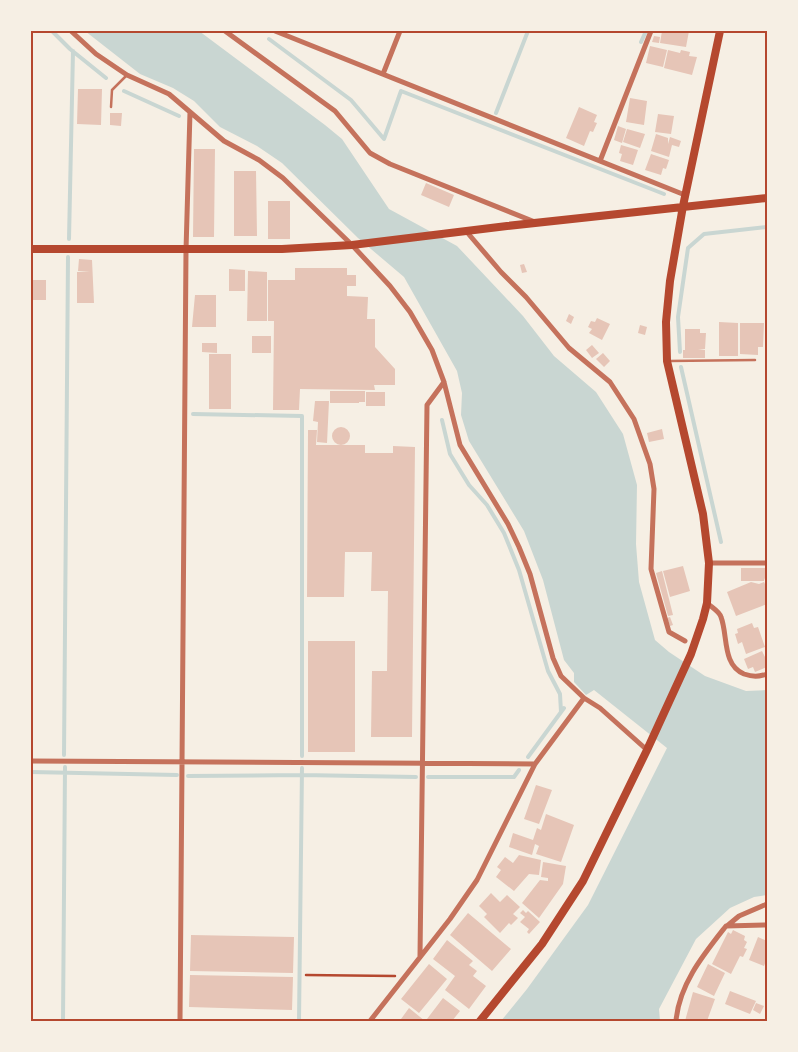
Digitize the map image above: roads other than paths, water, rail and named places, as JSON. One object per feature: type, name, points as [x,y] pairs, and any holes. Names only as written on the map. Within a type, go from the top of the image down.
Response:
[{"type":"main road","points":[[480,1021],[542,944],[583,881],[649,746],[691,654],[703,619],[709,563],[703,514],[667,361],[666,322],[670,281],[685,195],[720,31]]},
{"type":"main road","points":[[31,249],[282,249],[352,245],[683,206],[767,198]]},
{"type":"street","points":[[71,31],[96,54],[127,75],[169,94],[224,141],[259,160],[284,178],[352,245],[390,286],[410,312],[432,350],[444,382],[460,445],[508,524],[519,547],[530,574],[553,658],[561,676],[584,698],[649,746]]},
{"type":"street","points":[[225,31],[336,111],[370,153],[390,164],[537,223]]},
{"type":"street","points":[[275,31],[685,195]]},
{"type":"street","points":[[383,74],[400,31]]},
{"type":"street","points":[[600,161],[652,31]]},
{"type":"street","points":[[180,1021],[186,250],[190,112]]},
{"type":"street","points":[[466,231],[569,348],[610,382],[634,419],[650,464],[654,489],[651,569],[669,632],[685,641]]},
{"type":"street","points":[[420,957],[427,405],[444,382]]},
{"type":"street","points":[[709,563],[767,563]]},
{"type":"street","points":[[706,603],[721,615],[728,654],[734,667],[740,672],[757,677],[767,674]]},
{"type":"street","points":[[370,1021],[477,880],[536,764],[584,698]]},
{"type":"street","points":[[31,761],[536,764]]},
{"type":"street","points":[[676,1021],[677,1006],[692,974],[706,951],[726,926],[739,916],[767,904]]},
{"type":"street","points":[[726,926],[767,926]]},
{"type":"lane","points":[[111,107],[112,90],[127,75]]},
{"type":"lane","points":[[667,361],[755,360]]},
{"type":"waterway","points":[[52,31],[70,49],[106,78]]},
{"type":"waterway","points":[[496,113],[528,31]]},
{"type":"waterway","points":[[641,42],[646,31]]},
{"type":"waterway","points":[[269,39],[351,100],[384,139],[401,91],[664,194]]},
{"type":"waterway","points":[[69,239],[73,51]]},
{"type":"waterway","points":[[124,91],[179,116]]},
{"type":"waterway","points":[[680,352],[678,317],[688,248],[704,234],[767,227]]},
{"type":"waterway","points":[[64,755],[68,257]]},
{"type":"waterway","points":[[681,367],[721,542]]},
{"type":"waterway","points":[[193,414],[302,416],[302,756]]},
{"type":"waterway","points":[[442,420],[450,454],[469,485],[487,505],[504,533],[519,570],[548,671],[560,694],[561,712]]},
{"type":"waterway","points":[[528,757],[564,708]]},
{"type":"waterway","points":[[63,1021],[65,767]]},
{"type":"waterway","points":[[299,1021],[302,768]]},
{"type":"waterway","points":[[428,777],[514,777],[519,770]]},
{"type":"waterway","points":[[31,772],[177,775]]},
{"type":"waterway","points":[[188,776],[416,777]]}]
